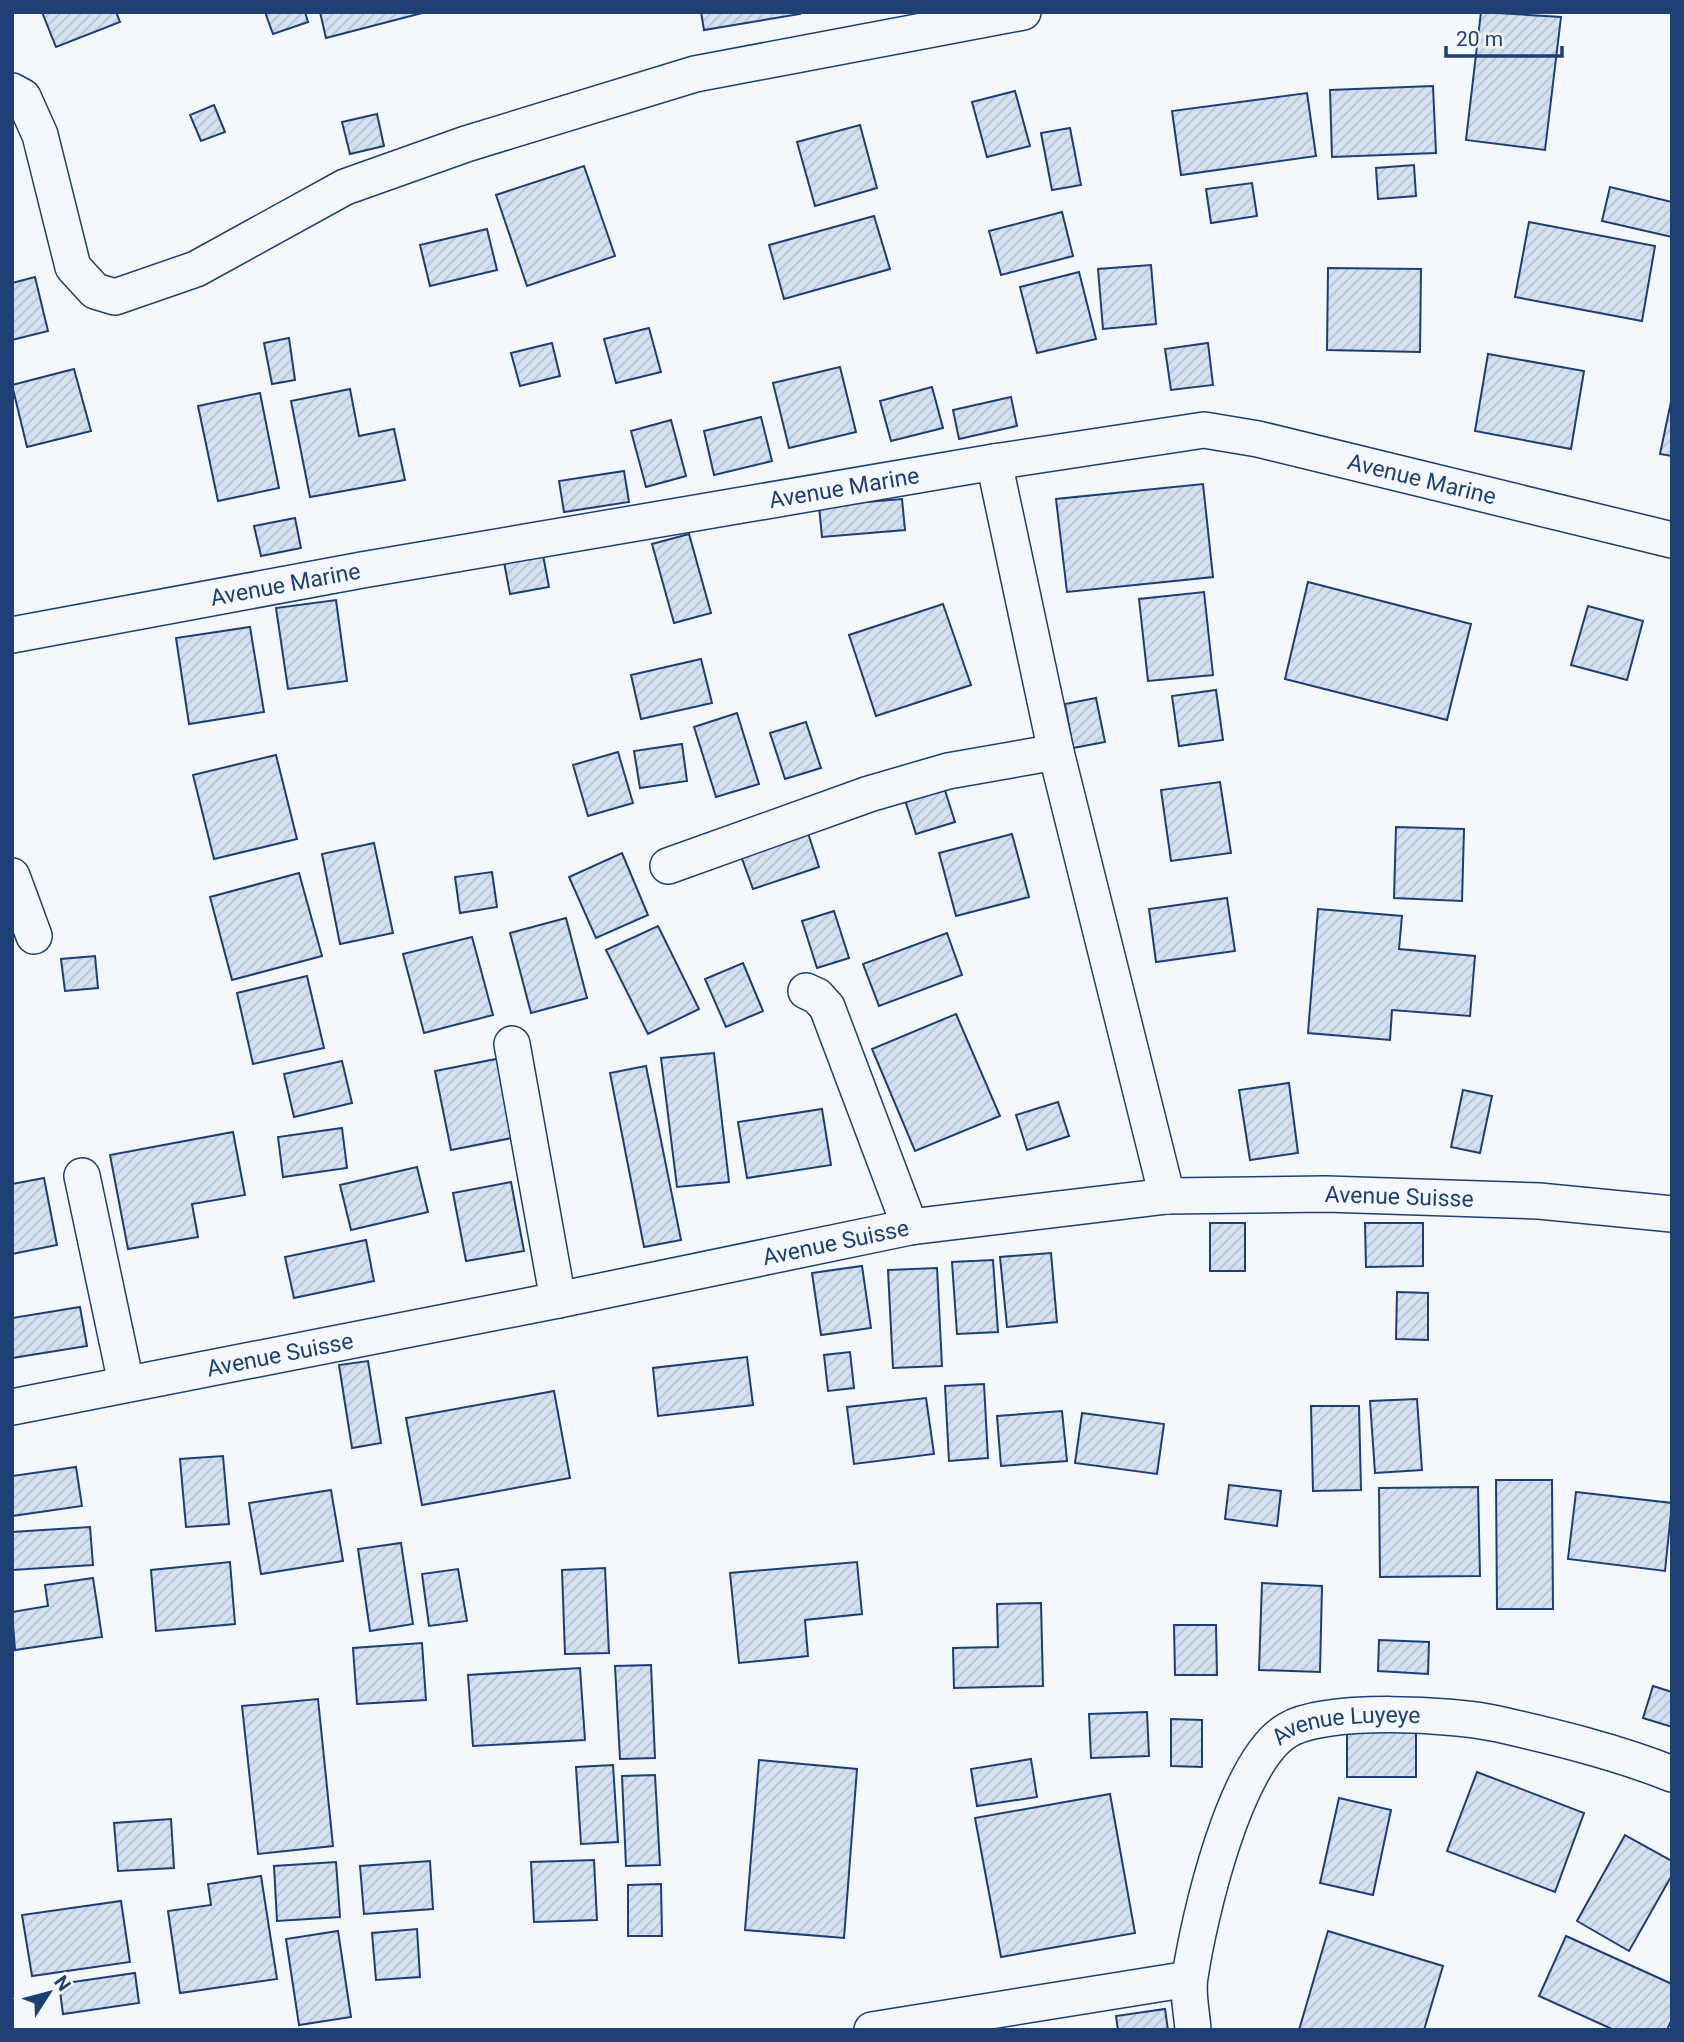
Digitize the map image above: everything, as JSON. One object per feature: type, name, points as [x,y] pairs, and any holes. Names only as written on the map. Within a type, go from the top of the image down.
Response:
[{"type":"street","points":[[12,92],[23,97],[40,135],[72,267],[95,291],[115,297],[196,270],[345,187],[478,140],[695,74],[1023,12]]},
{"type":"street","name":"Avenue Marine","points":[[12,635],[362,570],[994,462],[1204,430],[1258,439],[1672,540]]},
{"type":"street","points":[[994,462],[1056,752],[1167,1196]]},
{"type":"street","points":[[667,866],[922,778],[995,761],[1056,752]]},
{"type":"street","points":[[12,876],[34,936]]},
{"type":"street","points":[[806,991],[817,996],[827,1007],[910,1227]]},
{"type":"street","points":[[512,1044],[558,1300]]},
{"type":"street","points":[[82,1176],[126,1383]]},
{"type":"street","name":"Avenue Suisse","points":[[12,1407],[558,1300],[910,1227],[1167,1196],[1326,1194],[1525,1200],[1672,1214]]},
{"type":"street","name":"Avenue Luyeye","points":[[1193,2030],[1189,1979],[1224,1834],[1247,1778],[1266,1748],[1288,1729],[1329,1717],[1377,1714],[1496,1723],[1672,1774]]},
{"type":"street","points":[[872,2030],[1189,1979]]},
{"type":"building","points":[[42,12],[116,12],[120,22],[56,47]]},
{"type":"building","points":[[265,12],[305,12],[308,22],[273,34]]},
{"type":"building","points":[[320,12],[426,12],[326,38]]},
{"type":"building","points":[[701,12],[800,12],[800,14],[704,30]]},
{"type":"building","points":[[1481,12],[1561,17],[1545,150],[1466,140]]},
{"type":"building","points":[[1433,86],[1436,153],[1332,157],[1330,90]]},
{"type":"building","points":[[1015,91],[1030,146],[987,157],[972,102]]},
{"type":"building","points":[[1307,93],[1316,156],[1181,175],[1172,111]]},
{"type":"building","points":[[214,105],[225,132],[201,141],[190,115]]},
{"type":"building","points":[[377,114],[384,146],[350,154],[342,122]]},
{"type":"building","points":[[860,125],[877,188],[815,206],[797,142]]},
{"type":"building","points":[[1070,128],[1081,185],[1052,190],[1041,133]]},
{"type":"building","points":[[1414,165],[1416,196],[1378,199],[1376,168]]},
{"type":"building","points":[[584,166],[615,256],[527,286],[496,195]]},
{"type":"building","points":[[1252,183],[1257,216],[1211,223],[1206,189]]},
{"type":"building","points":[[1610,187],[1672,202],[1672,237],[1602,221]]},
{"type":"building","points":[[1062,212],[1073,256],[1001,275],[989,231]]},
{"type":"building","points":[[874,216],[890,269],[784,299],[769,245]]},
{"type":"building","points":[[1529,222],[1655,246],[1642,321],[1515,297]]},
{"type":"building","points":[[487,229],[497,270],[430,286],[420,245]]},
{"type":"building","points":[[1151,265],[1156,324],[1103,329],[1098,269]]},
{"type":"building","points":[[1328,268],[1421,269],[1420,352],[1327,350]]},
{"type":"building","points":[[1079,272],[1096,339],[1037,353],[1020,287]]},
{"type":"building","points":[[35,277],[48,331],[12,340],[12,283]]},
{"type":"building","points":[[649,328],[661,372],[616,383],[604,339]]},
{"type":"building","points":[[289,338],[295,380],[272,384],[264,343]]},
{"type":"building","points":[[552,343],[560,376],[520,386],[511,353]]},
{"type":"building","points":[[1208,343],[1213,385],[1171,390],[1165,349]]},
{"type":"building","points":[[1488,354],[1584,371],[1571,449],[1475,431]]},
{"type":"building","points":[[840,367],[856,432],[789,448],[773,383]]},
{"type":"building","points":[[74,369],[91,431],[27,447],[12,385]]},
{"type":"building","points":[[932,387],[943,428],[891,441],[880,401]]},
{"type":"building","points":[[350,389],[359,436],[394,429],[405,480],[310,497],[291,401]]},
{"type":"building","points":[[260,393],[279,488],[218,501],[198,406]]},
{"type":"building","points":[[1011,397],[1017,426],[959,439],[953,410]]},
{"type":"building","points":[[1672,397],[1672,456],[1660,454]]},
{"type":"building","points":[[761,417],[772,461],[714,475],[704,431]]},
{"type":"building","points":[[671,420],[686,476],[646,487],[631,431]]},
{"type":"building","points":[[624,471],[629,502],[564,512],[559,481]]},
{"type":"building","points":[[1203,484],[1213,577],[1067,592],[1056,499]]},
{"type":"building","points":[[902,499],[905,530],[822,537],[819,506]]},
{"type":"building","points":[[295,518],[301,548],[261,556],[254,526]]},
{"type":"building","points":[[689,534],[711,613],[674,623],[652,544]]},
{"type":"building","points":[[543,555],[549,587],[510,594],[504,562]]},
{"type":"building","points":[[1308,582],[1471,624],[1447,720],[1285,679]]},
{"type":"building","points":[[1204,592],[1213,675],[1148,681],[1139,599]]},
{"type":"building","points":[[336,600],[347,681],[288,689],[276,608]]},
{"type":"building","points":[[943,604],[971,685],[876,716],[849,635]]},
{"type":"building","points":[[1588,606],[1643,621],[1627,680],[1571,665]]},
{"type":"building","points":[[250,627],[264,712],[189,724],[176,638]]},
{"type":"building","points":[[701,659],[712,703],[641,719],[631,675]]},
{"type":"building","points":[[1216,690],[1223,740],[1179,746],[1172,696]]},
{"type":"building","points":[[1096,698],[1105,742],[1073,748],[1065,704]]},
{"type":"building","points":[[737,713],[759,784],[716,797],[694,727]]},
{"type":"building","points":[[806,722],[821,768],[785,779],[770,733]]},
{"type":"building","points":[[682,744],[687,781],[640,788],[634,751]]},
{"type":"building","points":[[618,752],[633,803],[588,816],[573,765]]},
{"type":"building","points":[[276,755],[297,839],[214,859],[193,775]]},
{"type":"building","points":[[1220,782],[1231,853],[1171,861],[1161,790]]},
{"type":"building","points":[[943,784],[955,822],[916,834],[904,797]]},
{"type":"building","points":[[1396,827],[1464,829],[1462,901],[1394,898]]},
{"type":"building","points":[[808,833],[819,867],[753,889],[741,856]]},
{"type":"building","points":[[1012,834],[1029,897],[956,916],[939,853]]},
{"type":"building","points":[[374,843],[393,933],[340,944],[322,854]]},
{"type":"building","points":[[622,853],[648,915],[596,938],[569,877]]},
{"type":"building","points":[[492,872],[497,907],[460,913],[455,877]]},
{"type":"building","points":[[299,873],[322,956],[232,980],[210,897]]},
{"type":"building","points":[[1227,898],[1235,951],[1156,962],[1149,909]]},
{"type":"building","points":[[1318,909],[1402,916],[1399,949],[1475,956],[1470,1016],[1392,1010],[1390,1040],[1308,1033]]},
{"type":"building","points":[[834,911],[849,958],[817,968],[802,921]]},
{"type":"building","points":[[566,918],[587,998],[531,1013],[510,933]]},
{"type":"building","points":[[658,926],[699,1009],[648,1034],[606,950]]},
{"type":"building","points":[[947,933],[962,975],[879,1006],[863,964]]},
{"type":"building","points":[[472,937],[493,1015],[424,1033],[403,954]]},
{"type":"building","points":[[95,956],[98,988],[65,991],[61,959]]},
{"type":"building","points":[[743,963],[763,1011],[726,1027],[705,979]]},
{"type":"building","points":[[307,976],[324,1048],[253,1064],[237,993]]},
{"type":"building","points":[[956,1014],[1000,1116],[915,1151],[872,1049]]},
{"type":"building","points":[[714,1053],[729,1182],[677,1187],[661,1058]]},
{"type":"building","points":[[501,1058],[517,1137],[451,1150],[435,1071]]},
{"type":"building","points":[[342,1061],[352,1103],[294,1117],[284,1074]]},
{"type":"building","points":[[646,1066],[681,1240],[644,1247],[610,1073]]},
{"type":"building","points":[[1289,1083],[1298,1153],[1250,1160],[1239,1090]]},
{"type":"building","points":[[1463,1090],[1492,1096],[1480,1153],[1451,1147]]},
{"type":"building","points":[[1058,1102],[1069,1136],[1027,1150],[1016,1115]]},
{"type":"building","points":[[822,1109],[831,1165],[747,1178],[738,1122]]},
{"type":"building","points":[[342,1128],[347,1168],[283,1177],[278,1137]]},
{"type":"building","points":[[233,1132],[245,1195],[192,1204],[198,1237],[128,1249],[110,1155]]},
{"type":"building","points":[[417,1167],[428,1212],[351,1230],[340,1185]]},
{"type":"building","points":[[44,1178],[57,1245],[12,1254],[12,1184]]},
{"type":"building","points":[[511,1182],[524,1251],[466,1261],[453,1193]]},
{"type":"building","points":[[1210,1223],[1245,1223],[1245,1271],[1210,1271]]},
{"type":"building","points":[[1365,1223],[1423,1223],[1423,1266],[1366,1267]]},
{"type":"building","points":[[366,1240],[374,1281],[294,1298],[285,1257]]},
{"type":"building","points":[[1051,1253],[1057,1322],[1007,1327],[1000,1257]]},
{"type":"building","points":[[993,1260],[998,1332],[957,1334],[952,1262]]},
{"type":"building","points":[[862,1266],[871,1328],[821,1335],[812,1273]]},
{"type":"building","points":[[937,1268],[942,1366],[893,1368],[888,1270]]},
{"type":"building","points":[[1397,1292],[1428,1293],[1428,1340],[1396,1339]]},
{"type":"building","points":[[80,1307],[87,1346],[12,1358],[12,1318]]},
{"type":"building","points":[[850,1352],[854,1388],[828,1391],[824,1355]]},
{"type":"building","points":[[747,1357],[753,1405],[658,1416],[653,1368]]},
{"type":"building","points":[[368,1361],[381,1443],[352,1448],[339,1365]]},
{"type":"building","points":[[984,1384],[988,1458],[949,1461],[945,1386]]},
{"type":"building","points":[[554,1391],[570,1478],[422,1505],[406,1418]]},
{"type":"building","points":[[926,1398],[934,1454],[854,1464],[847,1407]]},
{"type":"building","points":[[1417,1399],[1422,1470],[1375,1473],[1370,1401]]},
{"type":"building","points":[[1311,1406],[1359,1406],[1361,1490],[1313,1491]]},
{"type":"building","points":[[1062,1411],[1067,1461],[1001,1466],[997,1416]]},
{"type":"building","points":[[1082,1413],[1164,1424],[1157,1474],[1075,1463]]},
{"type":"building","points":[[223,1456],[229,1524],[186,1527],[180,1459]]},
{"type":"building","points":[[76,1467],[82,1506],[12,1516],[12,1476]]},
{"type":"building","points":[[1496,1480],[1552,1480],[1553,1609],[1497,1609]]},
{"type":"building","points":[[1229,1485],[1281,1491],[1277,1526],[1225,1519]]},
{"type":"building","points":[[1478,1487],[1480,1576],[1380,1577],[1379,1488]]},
{"type":"building","points":[[331,1490],[343,1561],[261,1574],[249,1503]]},
{"type":"building","points":[[1576,1492],[1672,1503],[1665,1571],[1568,1559]]},
{"type":"building","points":[[90,1527],[93,1565],[12,1570],[12,1532]]},
{"type":"building","points":[[401,1543],[413,1624],[370,1631],[358,1549]]},
{"type":"building","points":[[230,1562],[235,1624],[156,1631],[151,1570]]},
{"type":"building","points":[[857,1562],[862,1614],[805,1620],[808,1656],[739,1663],[730,1573]]},
{"type":"building","points":[[605,1568],[609,1653],[565,1654],[562,1570]]},
{"type":"building","points":[[458,1569],[467,1621],[429,1626],[422,1574]]},
{"type":"building","points":[[93,1578],[102,1637],[15,1650],[12,1612],[48,1606],[45,1585]]},
{"type":"building","points":[[1262,1583],[1322,1586],[1320,1672],[1259,1670]]},
{"type":"building","points":[[1041,1603],[1043,1686],[954,1688],[953,1648],[998,1647],[997,1604]]},
{"type":"building","points":[[1174,1625],[1216,1625],[1217,1675],[1175,1675]]},
{"type":"building","points":[[1379,1640],[1429,1642],[1428,1674],[1378,1671]]},
{"type":"building","points":[[422,1643],[426,1700],[357,1704],[353,1648]]},
{"type":"building","points":[[651,1665],[655,1758],[620,1759],[615,1666]]},
{"type":"building","points":[[580,1668],[585,1740],[473,1746],[468,1675]]},
{"type":"building","points":[[1653,1686],[1672,1692],[1672,1727],[1643,1718]]},
{"type":"building","points":[[318,1699],[333,1846],[258,1854],[242,1706]]},
{"type":"building","points":[[1147,1712],[1149,1756],[1091,1758],[1089,1714]]},
{"type":"building","points":[[1171,1719],[1202,1720],[1202,1767],[1171,1766]]},
{"type":"building","points":[[1347,1728],[1416,1729],[1416,1777],[1347,1777]]},
{"type":"building","points":[[1031,1759],[1037,1797],[977,1806],[971,1769]]},
{"type":"building","points":[[759,1760],[857,1769],[844,1938],[745,1930]]},
{"type":"building","points":[[613,1765],[618,1842],[581,1844],[576,1767]]},
{"type":"building","points":[[1477,1772],[1584,1813],[1555,1892],[1447,1851]]},
{"type":"building","points":[[655,1775],[660,1865],[626,1866],[622,1776]]},
{"type":"building","points":[[1110,1794],[1135,1933],[1001,1957],[975,1818]]},
{"type":"building","points":[[1339,1798],[1391,1810],[1373,1895],[1320,1883]]},
{"type":"building","points":[[171,1819],[174,1868],[118,1871],[114,1823]]},
{"type":"building","points":[[1625,1835],[1672,1861],[1672,1875],[1629,1951],[1577,1921]]},
{"type":"building","points":[[594,1860],[597,1920],[534,1922],[531,1862]]},
{"type":"building","points":[[430,1861],[433,1909],[364,1914],[360,1866]]},
{"type":"building","points":[[336,1862],[340,1917],[277,1921],[274,1866]]},
{"type":"building","points":[[261,1876],[277,1979],[180,1993],[168,1911],[211,1905],[208,1884]]},
{"type":"building","points":[[661,1884],[662,1936],[628,1936],[628,1885]]},
{"type":"building","points":[[121,1901],[130,1962],[32,1976],[22,1915]]},
{"type":"building","points":[[417,1929],[420,1977],[376,1980],[372,1933]]},
{"type":"building","points":[[338,1931],[351,2017],[299,2025],[286,1939]]},
{"type":"building","points":[[1328,1931],[1443,1966],[1424,2030],[1299,2030]]},
{"type":"building","points":[[1566,1936],[1672,1984],[1672,2019],[1667,2030],[1614,2030],[1539,1996]]},
{"type":"building","points":[[135,1973],[139,2003],[63,2014],[59,1984]]},
{"type":"building","points":[[1165,2009],[1168,2030],[1118,2030],[1116,2016]]}]
